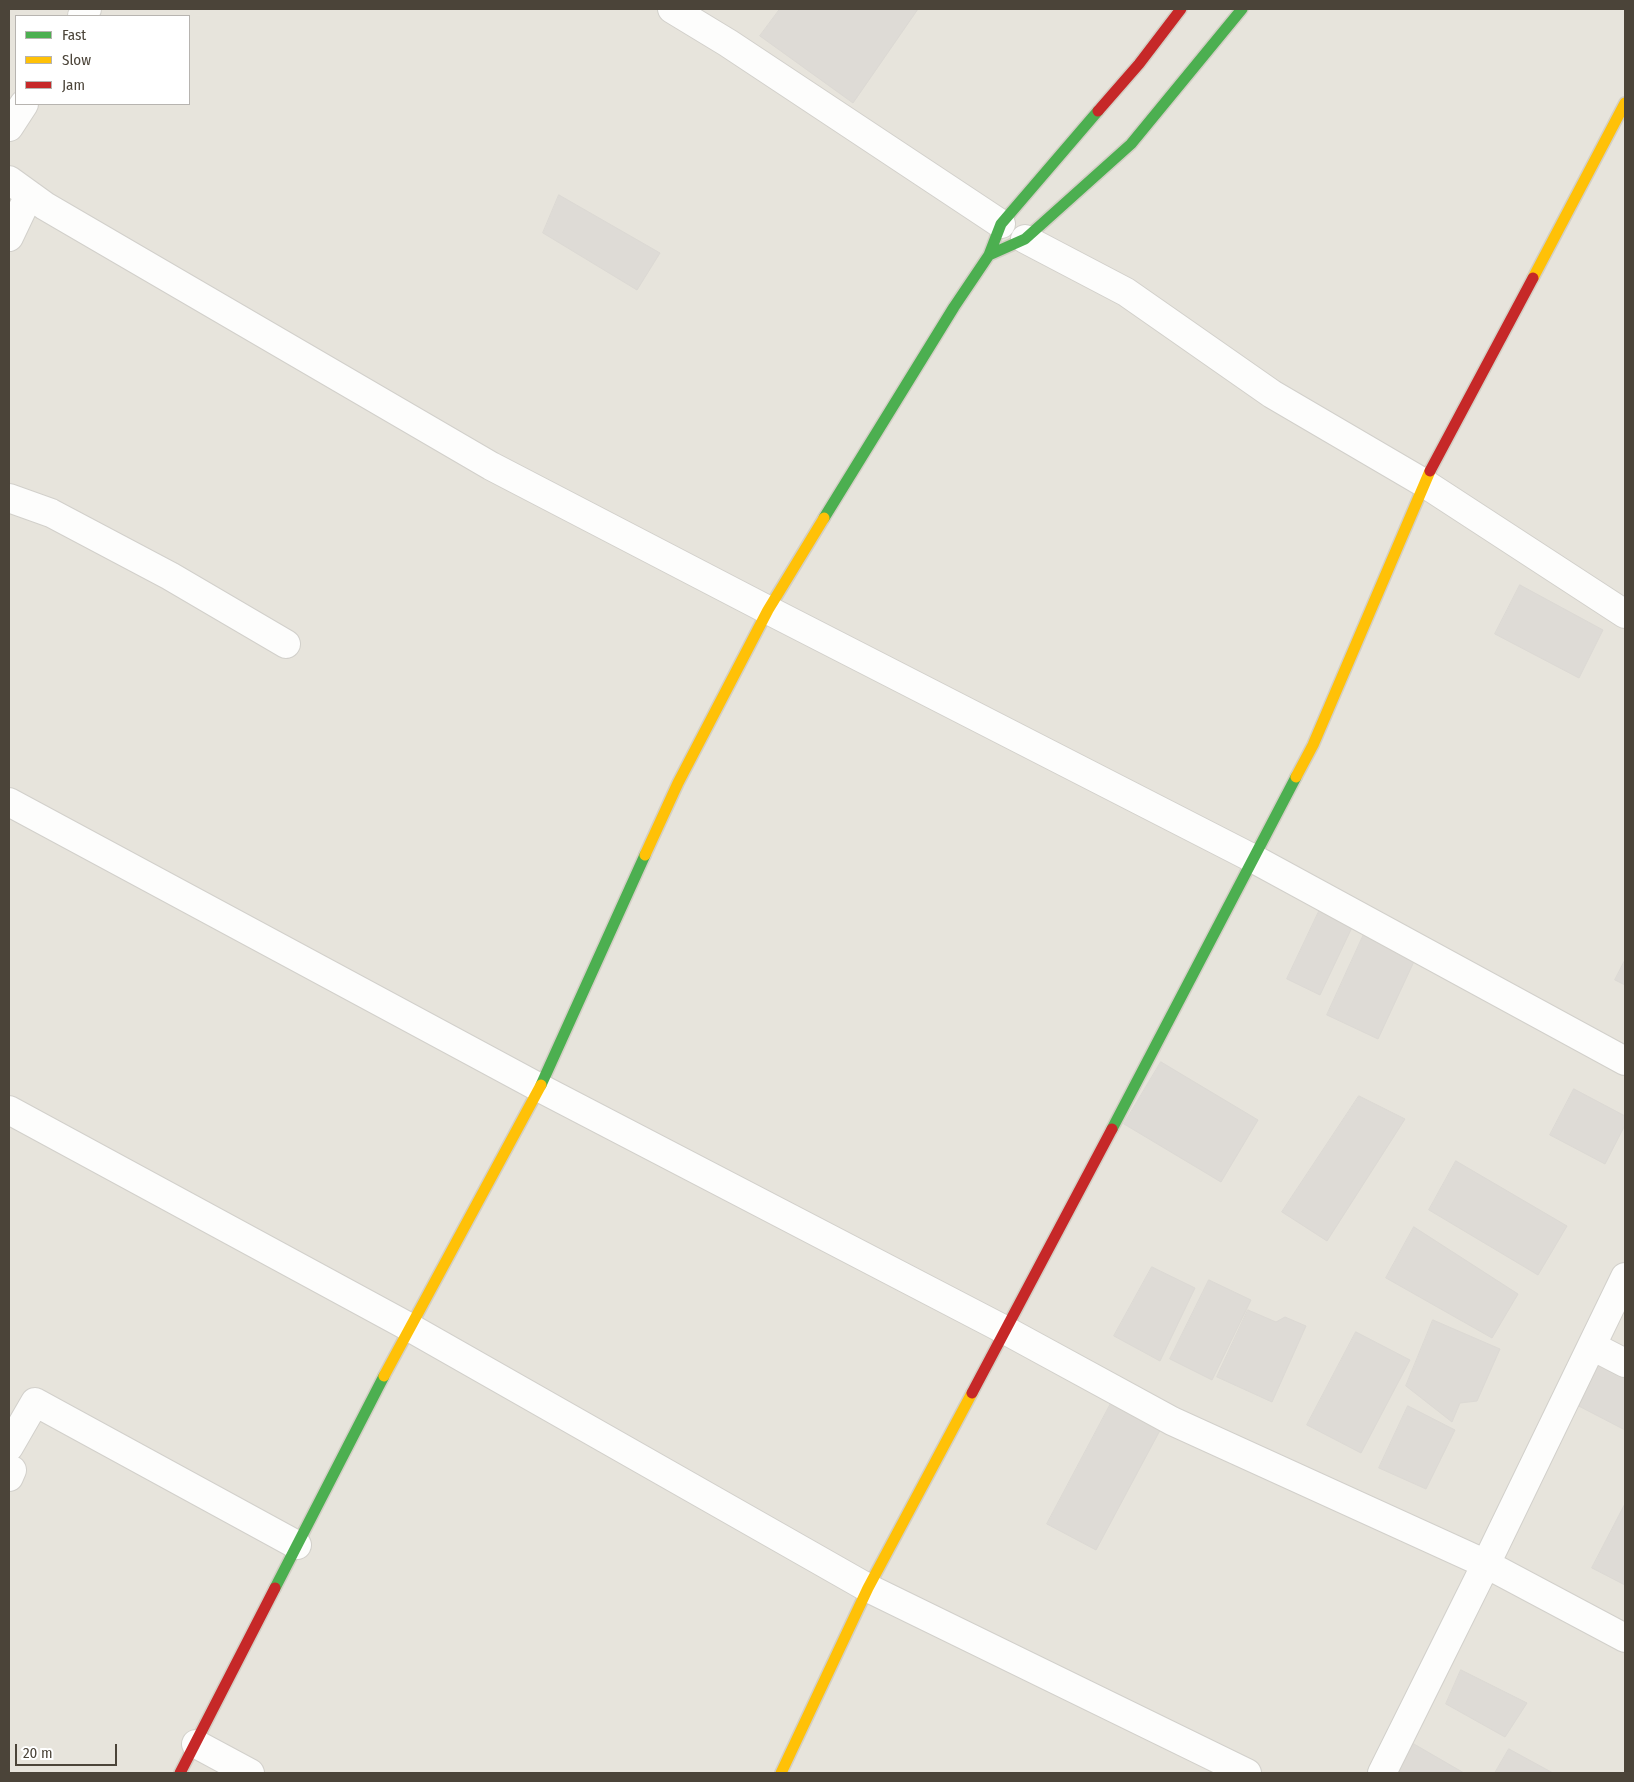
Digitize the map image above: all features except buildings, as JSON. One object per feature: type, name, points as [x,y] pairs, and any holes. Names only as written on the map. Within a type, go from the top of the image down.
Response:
[{"type":"main road","points":[[180,1773],[410,1327],[540,1088],[678,783],[768,610],[954,307],[989,255],[1001,224],[1139,64],[1181,9]]},
{"type":"main road","points":[[989,255],[1025,240],[1131,144],[1242,9]]},
{"type":"main road","points":[[781,1773],[868,1588],[1313,745],[1424,483],[1625,103]]},
{"type":"street","points":[[672,9],[728,43],[1001,224]]},
{"type":"street","points":[[9,127],[23,105]]},
{"type":"street","points":[[9,237],[19,188],[45,206],[491,466],[1254,859],[1625,1061]]},
{"type":"street","points":[[1025,240],[1126,292],[1272,394],[1424,483],[1625,614]]},
{"type":"street","points":[[9,498],[51,513],[170,576],[286,644]]},
{"type":"street","points":[[9,802],[540,1088],[1005,1330],[1172,1421],[1486,1564],[1625,1638]]},
{"type":"street","points":[[9,1110],[410,1327],[868,1588],[1247,1773]]},
{"type":"street","points":[[1382,1773],[1625,1277]]},
{"type":"street","points":[[1592,1346],[1625,1363]]},
{"type":"street","points":[[10,1465],[35,1402],[297,1545]]},
{"type":"street","points":[[196,1744],[250,1773]]},
{"type":"shaded area","points":[[9,9],[1625,9],[1625,1773],[9,1773]]},
{"type":"traffic: fast","points":[[989,255],[1025,239],[1131,144],[1242,9]]},
{"type":"traffic: fast","points":[[824,518],[954,307],[989,255],[1001,224],[1098,111]]},
{"type":"traffic: fast","points":[[1112,1129],[1296,777]]},
{"type":"traffic: fast","points":[[541,1085],[645,855]]},
{"type":"traffic: fast","points":[[275,1588],[384,1376]]},
{"type":"traffic: slow","points":[[1533,278],[1625,103]]},
{"type":"traffic: slow","points":[[1296,777],[1313,745],[1430,471]]},
{"type":"traffic: slow","points":[[645,855],[678,783],[768,610],[824,518]]},
{"type":"traffic: slow","points":[[384,1376],[541,1085]]},
{"type":"traffic: slow","points":[[781,1773],[868,1588],[972,1393]]},
{"type":"traffic: jam","points":[[1098,111],[1139,64],[1181,9]]},
{"type":"traffic: jam","points":[[1430,471],[1533,278]]},
{"type":"traffic: jam","points":[[972,1393],[1112,1129]]},
{"type":"traffic: jam","points":[[180,1773],[275,1588]]}]
